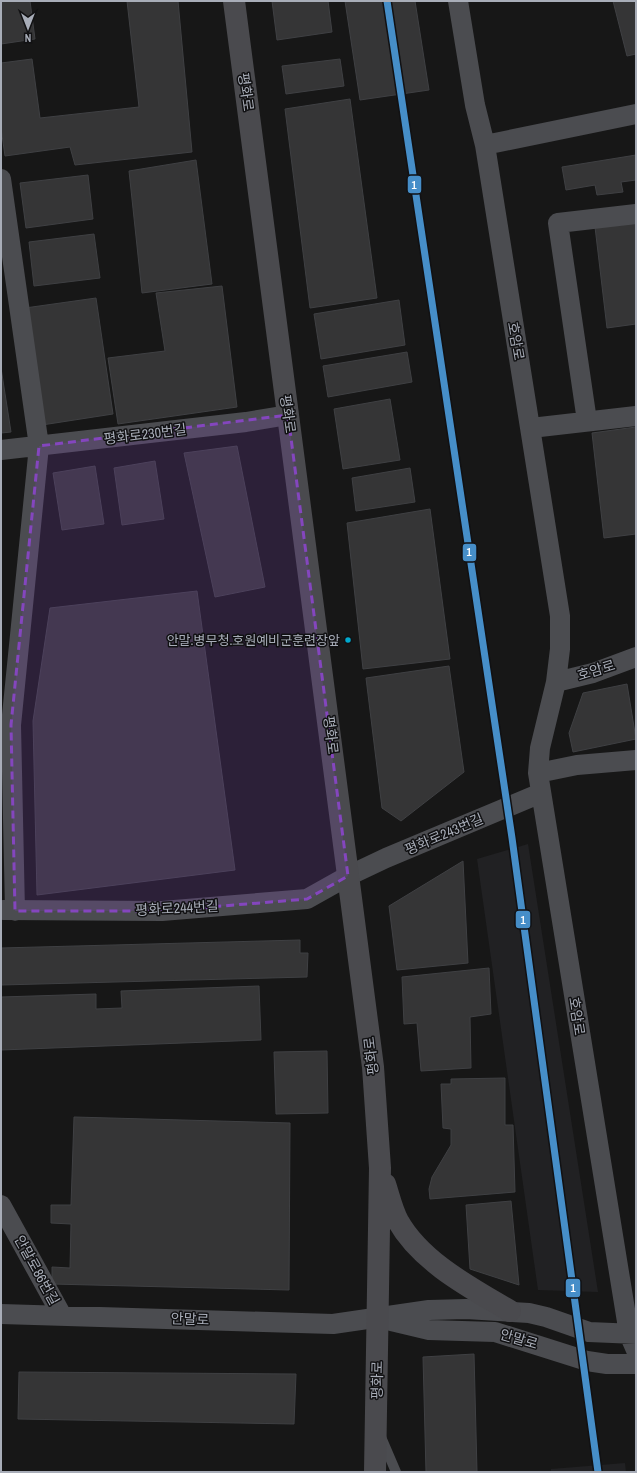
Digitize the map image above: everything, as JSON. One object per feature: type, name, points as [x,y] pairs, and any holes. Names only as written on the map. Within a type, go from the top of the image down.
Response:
[{"type":"main road","name":"평화로","points":[[234,1],[373,1067],[380,1168],[375,1472]]},
{"type":"main road","points":[[380,1168],[398,1220],[411,1242],[426,1256],[478,1292],[510,1311]]},
{"type":"street","name":"호암로","points":[[458,1],[475,105],[485,146],[560,616],[556,682],[540,748],[538,773],[634,1340]]},
{"type":"street","points":[[485,146],[636,114]]},
{"type":"street","points":[[1,179],[39,446],[11,725],[8,910]]},
{"type":"street","points":[[587,421],[558,223],[636,214]]},
{"type":"street","name":"평화로230번길","points":[[1,450],[246,422],[288,415]]},
{"type":"street","points":[[531,428],[636,416]]},
{"type":"street","name":"호암로","points":[[556,682],[593,673],[636,657]]},
{"type":"street","points":[[538,773],[577,765],[636,760]]},
{"type":"street","name":"평화로243번길","points":[[348,876],[541,793]]},
{"type":"street","name":"평화로244번길","points":[[8,910],[162,911],[307,899],[348,876]]},
{"type":"street","name":"안말로86번길","points":[[1,1205],[61,1314]]},
{"type":"street","name":"안말로","points":[[1,1314],[61,1314],[333,1324],[429,1310],[466,1309],[510,1311],[546,1317],[589,1332],[634,1340]]},
{"type":"street","name":"안말로","points":[[378,1318],[429,1330],[495,1332],[588,1361],[607,1364],[636,1364]]},
{"type":"lane","points":[[376,1424],[396,1472]]},
{"type":"highlighted area","points":[[288,415],[348,876],[307,899],[162,911],[15,911],[11,725],[39,446]]},
{"type":"shaded area","points":[[528,844],[598,1292],[538,1290],[477,859]]},
{"type":"shaded area","points":[[625,1463],[626,1472],[551,1472],[551,1469]]},
{"type":"building","points":[[1,1],[30,1],[35,39],[1,44]]},
{"type":"building","points":[[127,1],[178,1],[192,152],[75,165],[70,147],[5,156],[1,128],[1,63],[32,59],[40,118],[139,107]]},
{"type":"building","points":[[272,1],[328,1],[332,32],[277,40]]},
{"type":"building","points":[[345,1],[415,1],[429,90],[360,100]]},
{"type":"building","points":[[613,1],[636,1],[636,54],[627,56]]},
{"type":"building","points":[[340,59],[344,86],[286,94],[282,66]]},
{"type":"building","points":[[350,99],[377,298],[310,308],[285,109]]},
{"type":"building","points":[[636,155],[636,180],[621,182],[623,192],[597,195],[595,185],[566,190],[562,167]]},
{"type":"building","points":[[196,160],[212,284],[142,293],[129,171]]},
{"type":"building","points":[[88,175],[93,219],[26,228],[20,183]]},
{"type":"building","points":[[636,221],[636,324],[607,328],[595,227]]},
{"type":"building","points":[[94,234],[100,278],[34,286],[29,242]]},
{"type":"building","points":[[222,286],[237,407],[118,424],[108,358],[165,351],[156,293]]},
{"type":"building","points":[[96,298],[113,414],[42,425],[25,308]]},
{"type":"building","points":[[399,300],[405,345],[321,359],[314,314]]},
{"type":"building","points":[[407,352],[412,382],[328,397],[323,366]]},
{"type":"building","points":[[1,368],[11,432],[1,433]]},
{"type":"building","points":[[390,399],[400,460],[343,469],[334,409]]},
{"type":"building","points":[[636,427],[636,534],[604,538],[592,433]]},
{"type":"building","points":[[237,446],[265,587],[215,597],[184,453]]},
{"type":"building","points":[[155,461],[164,519],[122,525],[114,468]]},
{"type":"building","points":[[95,466],[104,524],[62,530],[53,473]]},
{"type":"building","points":[[410,468],[415,502],[356,511],[352,478]]},
{"type":"building","points":[[430,509],[450,659],[363,669],[347,523]]},
{"type":"building","points":[[197,591],[235,870],[37,895],[33,721],[50,608]]},
{"type":"building","points":[[449,666],[464,772],[401,821],[382,808],[366,678]]},
{"type":"building","points":[[627,684],[636,739],[573,752],[569,733],[583,693]]},
{"type":"building","points":[[463,861],[468,963],[397,970],[389,906]]},
{"type":"building","points":[[300,940],[300,953],[308,953],[307,977],[1,985],[1,948]]},
{"type":"building","points":[[489,968],[491,1014],[470,1017],[471,1068],[421,1071],[417,1023],[404,1024],[402,977]]},
{"type":"building","points":[[259,986],[261,1040],[1,1050],[1,997],[96,994],[96,1009],[122,1008],[121,991]]},
{"type":"building","points":[[327,1051],[328,1113],[276,1114],[274,1052]]},
{"type":"building","points":[[505,1078],[505,1125],[513,1125],[515,1192],[430,1199],[429,1189],[432,1177],[451,1145],[451,1129],[443,1128],[441,1084],[451,1084],[451,1079]]},
{"type":"building","points":[[74,1117],[290,1123],[289,1290],[52,1284],[52,1267],[70,1268],[71,1224],[51,1223],[51,1205],[71,1205]]},
{"type":"building","points":[[511,1201],[519,1285],[470,1269],[466,1205]]},
{"type":"building","points":[[474,1354],[477,1472],[426,1472],[423,1357]]},
{"type":"building","points":[[19,1372],[296,1374],[294,1424],[18,1419]]},
{"type":"transit line","name":"1","points":[[387,1],[512,838],[598,1472]]},
{"type":"place","name":"안말.병무청.호원예비군훈련장앞","points":[[348,640]]}]
